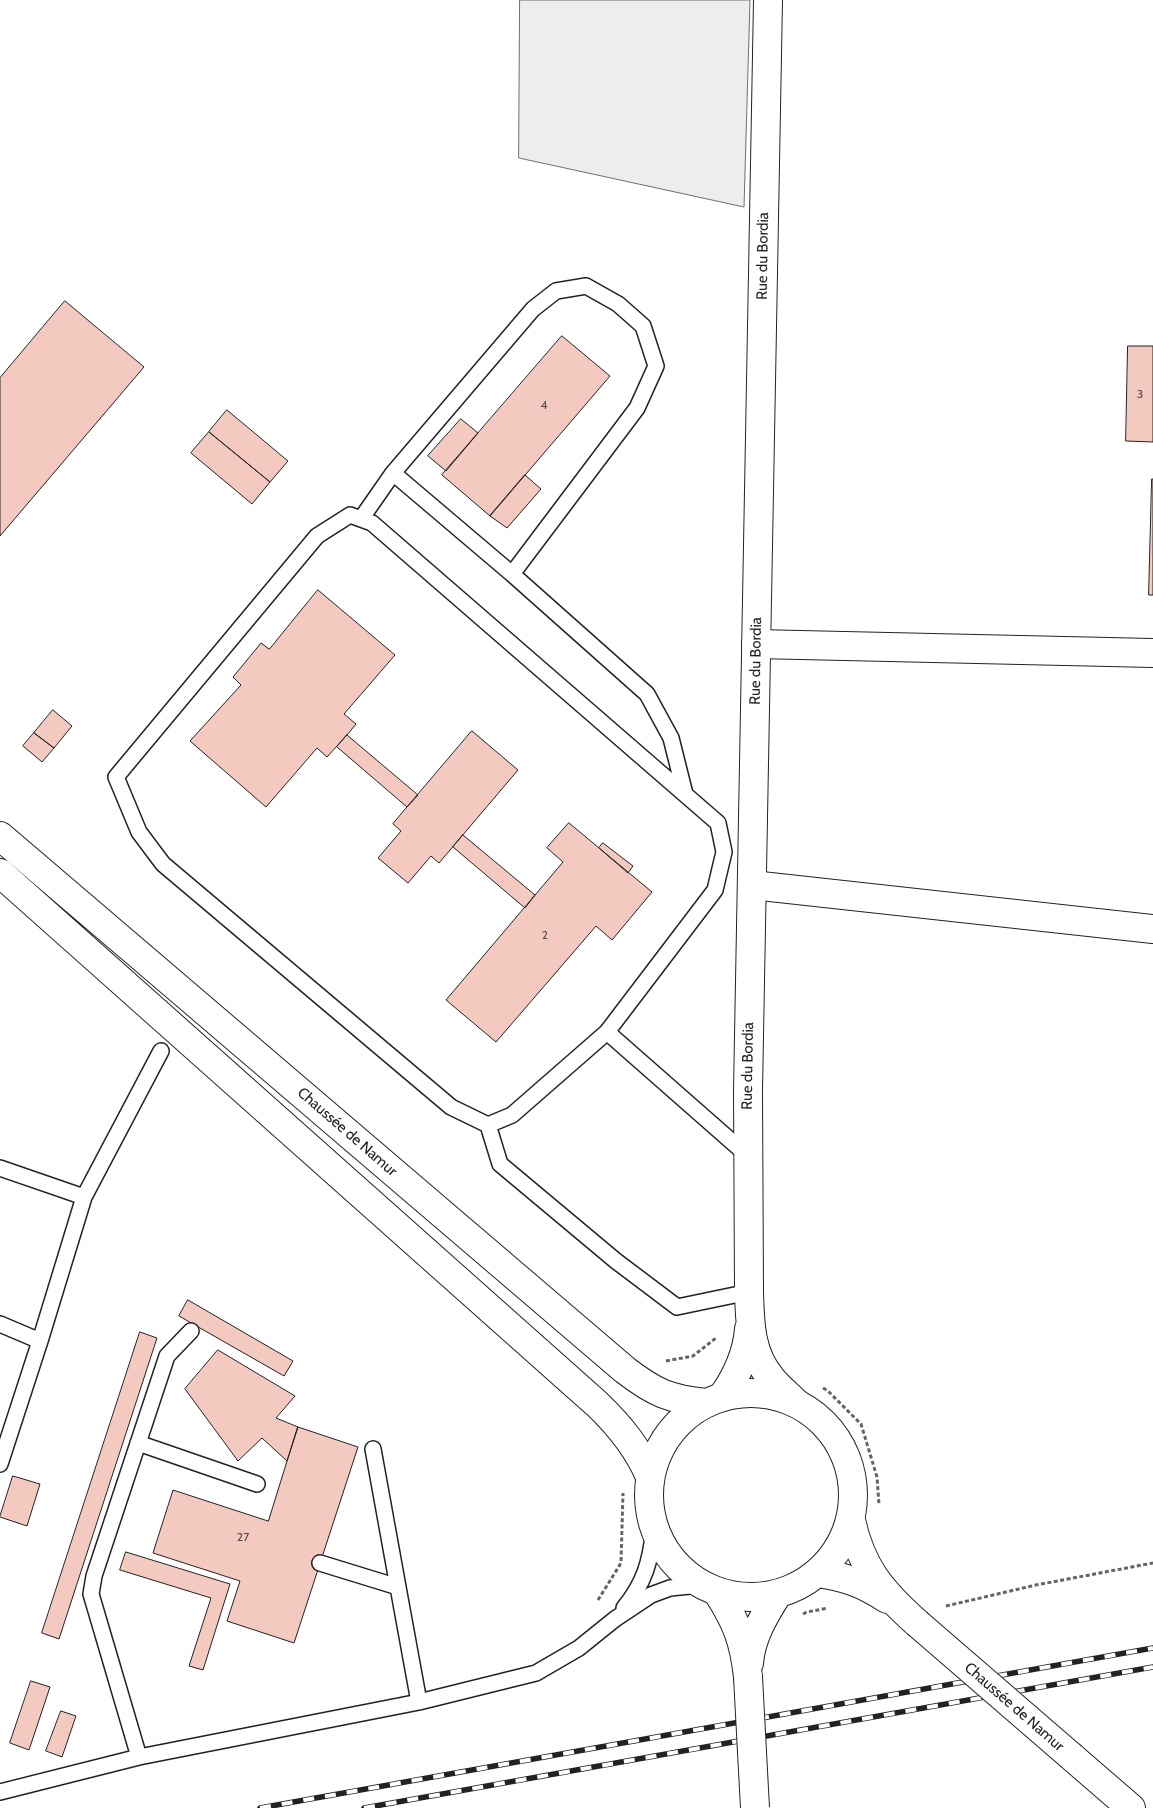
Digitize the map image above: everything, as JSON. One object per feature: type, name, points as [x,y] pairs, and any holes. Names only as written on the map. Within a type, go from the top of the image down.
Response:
[{"type":"main road","name":"Rue du Bordia","points":[[768,0],[747,1155],[749,1292],[750,1323],[755,1352],[771,1378],[796,1403]]},
{"type":"main road","points":[[756,644],[1153,653]]},
{"type":"main road","name":"Chaussée de Namur","points":[[0,836],[641,1383],[680,1400],[714,1400]]},
{"type":"main road","points":[[0,873],[597,1404],[636,1447],[650,1477]]},
{"type":"main road","points":[[752,885],[1153,929]]},
{"type":"main road","name":"Rue du Bordia","points":[[714,1400],[738,1372],[746,1352],[750,1323]]},
{"type":"main road","points":[[742,1393],[761,1393],[781,1397],[796,1403],[809,1410],[831,1432],[847,1459],[853,1489],[850,1520],[837,1552],[816,1573],[796,1588],[777,1595],[738,1598],[709,1589],[681,1571],[664,1552],[654,1530],[648,1498],[650,1477],[659,1453],[669,1433],[687,1416],[714,1400],[742,1393]]},
{"type":"main road","name":"Chaussée de Namur","points":[[850,1520],[860,1554],[870,1572],[907,1614]]},
{"type":"main road","name":"Chaussée de Namur","points":[[816,1573],[828,1574],[862,1584],[907,1614],[1131,1808]]},
{"type":"main road","points":[[709,1589],[733,1617],[741,1636],[745,1653],[755,1808]]},
{"type":"main road","points":[[748,1677],[750,1653],[755,1636],[764,1616],[777,1595]]},
{"type":"lane","points":[[361,519],[393,473],[533,309],[556,291],[586,286],[618,304],[643,326],[656,366],[637,408],[512,574]]},
{"type":"lane","points":[[393,473],[512,574],[647,694],[671,738],[685,794]]},
{"type":"lane","points":[[488,1125],[512,1115],[607,1032],[715,890],[724,852],[718,823],[372,523],[350,515],[317,536],[116,777],[139,832],[163,864],[451,1107],[488,1125],[500,1164],[616,1261],[677,1307],[749,1292]]},
{"type":"lane","points":[[607,1032],[747,1155]]},
{"type":"lane","points":[[0,1464],[84,1197],[161,1051]]},
{"type":"lane","points":[[0,1168],[84,1197]]},
{"type":"lane","points":[[0,1324],[40,1341]]},
{"type":"lane","points":[[139,1757],[92,1594],[94,1576],[167,1356],[191,1331]]},
{"type":"lane","points":[[138,1443],[257,1484]]},
{"type":"lane","points":[[373,1449],[419,1702]]},
{"type":"lane","points":[[615,1618],[632,1598],[642,1580],[650,1561],[654,1530]]},
{"type":"lane","points":[[320,1563],[398,1587]]},
{"type":"lane","points":[[0,1792],[139,1757],[419,1702],[536,1673],[579,1648],[615,1618],[651,1595],[670,1588],[709,1589]]},
{"type":"path","points":[[663,1361],[693,1356],[719,1336]]},
{"type":"path","points":[[820,1386],[828,1391],[861,1424],[877,1477],[880,1514]]},
{"type":"path","points":[[597,1599],[621,1563],[622,1493],[619,1486]]},
{"type":"path","points":[[940,1600],[946,1606],[1036,1585],[1153,1563]]},
{"type":"path","points":[[799,1617],[807,1612],[832,1607]]},
{"type":"shaded area","points":[[520,0],[750,0],[744,207],[519,158]]},
{"type":"building","points":[[65,301],[144,367],[0,536],[0,378]]},
{"type":"building","points":[[562,336],[610,376],[490,516],[442,475]]},
{"type":"building","points":[[1128,346],[1153,346],[1153,442],[1126,441]]},
{"type":"building","points":[[227,410],[288,461],[270,482],[209,432]]},
{"type":"building","points":[[461,419],[478,433],[446,471],[428,456]]},
{"type":"building","points":[[209,432],[270,482],[252,504],[191,453]]},
{"type":"building","points":[[525,475],[541,489],[507,528],[490,516]]},
{"type":"building","points":[[1152,479],[1153,595],[1149,595]]},
{"type":"building","points":[[318,590],[395,655],[344,714],[356,724],[347,735],[327,757],[317,748],[266,807],[190,741],[241,685],[233,677],[261,643],[269,649]]},
{"type":"building","points":[[53,710],[72,726],[54,748],[34,733]]},
{"type":"building","points":[[472,731],[518,770],[439,863],[431,856],[408,883],[378,858],[401,831],[393,824]]},
{"type":"building","points":[[34,733],[54,748],[42,762],[23,746]]},
{"type":"building","points":[[347,735],[418,795],[407,807],[337,747]]},
{"type":"building","points":[[569,823],[652,892],[612,940],[596,926],[496,1042],[446,1000],[563,862],[547,848]]},
{"type":"building","points":[[463,835],[535,895],[525,908],[453,847]]},
{"type":"building","points":[[603,843],[633,866],[628,873],[599,848]]},
{"type":"building","points":[[188,1300],[293,1361],[284,1376],[179,1316]]},
{"type":"building","points":[[140,1332],[157,1338],[59,1639],[42,1633]]},
{"type":"building","points":[[218,1350],[295,1396],[276,1418],[298,1427],[287,1461],[262,1438],[238,1461],[185,1389]]},
{"type":"building","points":[[298,1427],[358,1447],[294,1643],[227,1621],[240,1581],[153,1553],[173,1490],[268,1521]]},
{"type":"building","points":[[13,1476],[40,1484],[27,1526],[0,1517]]},
{"type":"building","points":[[126,1552],[230,1584],[203,1670],[189,1666],[211,1598],[120,1570]]},
{"type":"building","points":[[31,1681],[50,1687],[29,1750],[10,1743]]},
{"type":"building","points":[[61,1711],[76,1716],[62,1757],[46,1751]]},
{"type":"railway","points":[[260,1808],[1153,1648]]},
{"type":"railway","points":[[364,1808],[1153,1667]]}]
